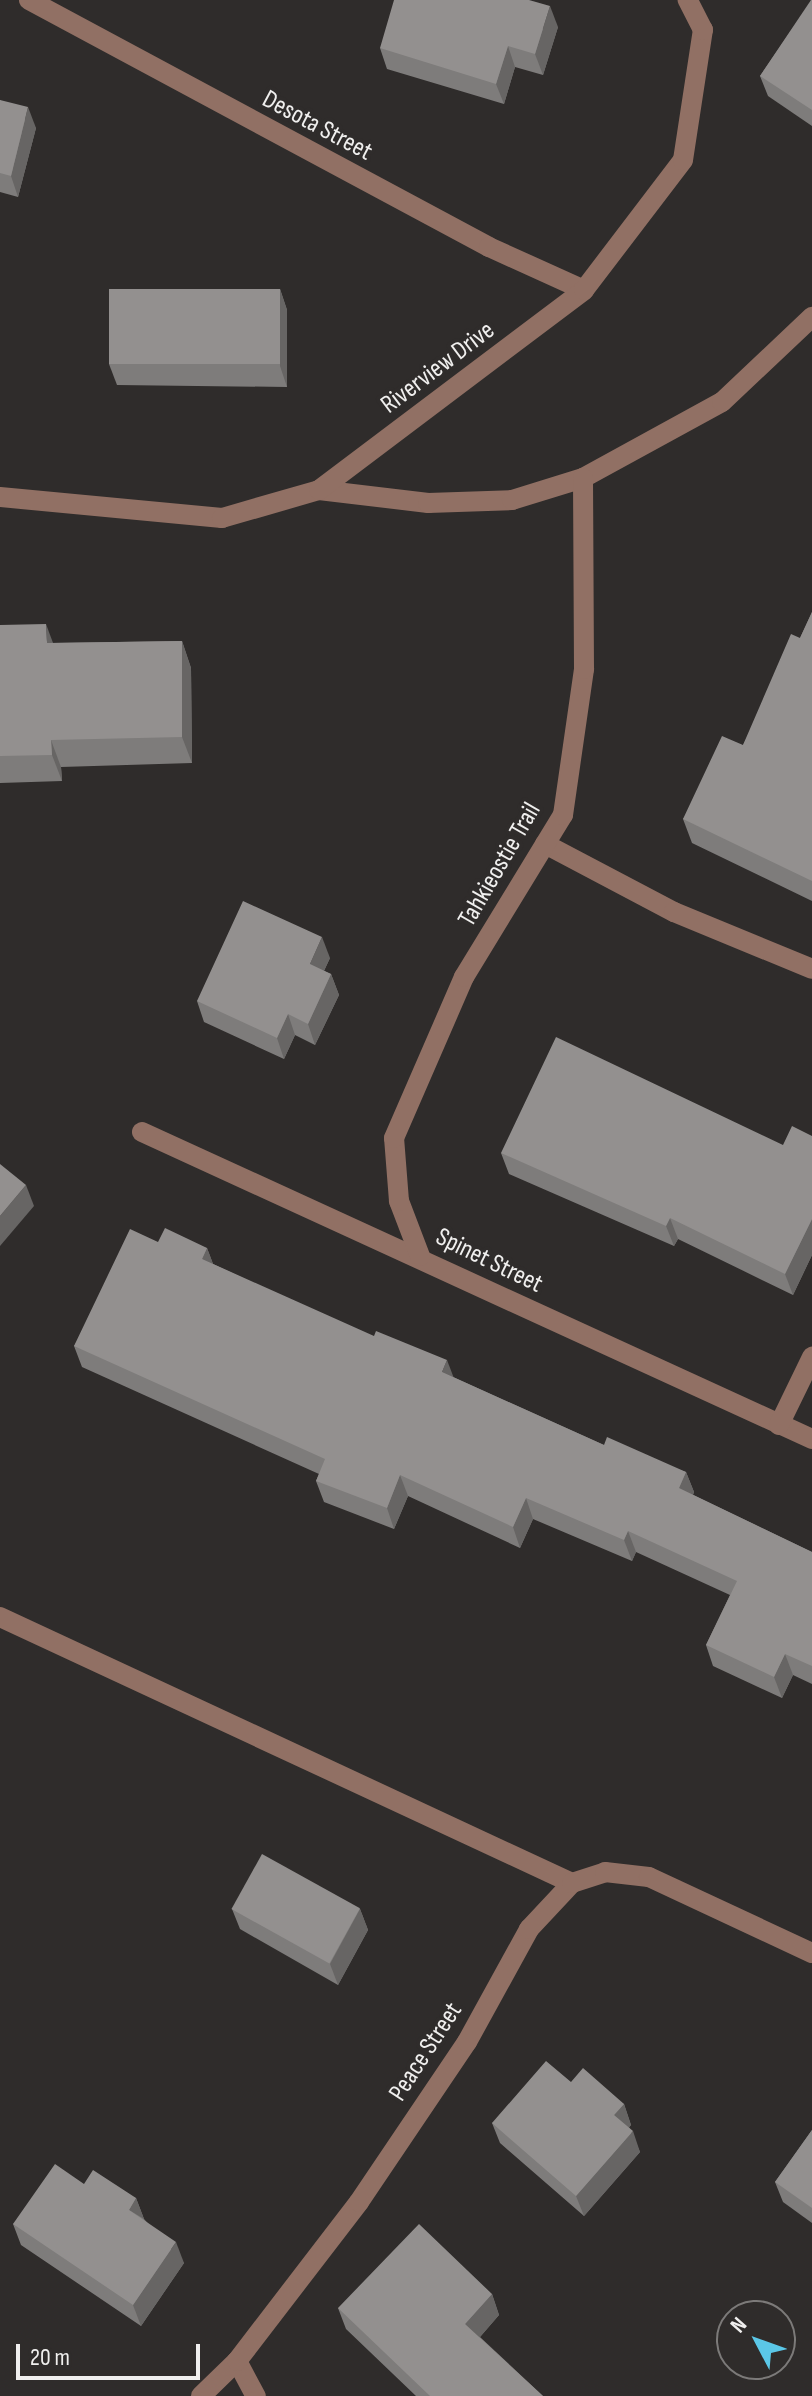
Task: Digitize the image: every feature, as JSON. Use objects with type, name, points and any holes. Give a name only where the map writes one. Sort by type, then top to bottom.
[{"type":"street","name":"Desota Street","points":[[29,0],[489,247],[584,290]]},
{"type":"street","name":"Riverview Drive","points":[[0,497],[222,518],[319,490],[584,290],[683,160],[703,30],[688,0]]},
{"type":"street","points":[[319,490],[428,503],[512,500],[583,478],[722,402],[812,317]]},
{"type":"street","name":"Tahkieostie Trail","points":[[420,1256],[399,1201],[394,1138],[464,977],[563,815],[584,669],[583,478]]},
{"type":"street","points":[[545,844],[674,912],[812,969]]},
{"type":"street","name":"Spinet Street","points":[[142,1132],[420,1256],[812,1439]]},
{"type":"street","points":[[779,1425],[812,1357]]},
{"type":"street","points":[[0,1617],[572,1883],[605,1872],[649,1877],[752,1922],[812,1953]]},
{"type":"street","name":"Peace Street","points":[[201,2396],[237,2361],[359,2202],[467,2042],[529,1929],[572,1883]]},
{"type":"street","points":[[237,2361],[256,2396]]},
{"type":"building","points":[[394,0],[529,0],[550,6],[535,54],[508,46],[496,84],[380,48]]},
{"type":"building","points":[[812,0],[812,110],[760,76]]},
{"type":"building","points":[[0,100],[28,107],[11,176],[0,173]]},
{"type":"building","points":[[109,289],[280,289],[280,364],[109,364]]},
{"type":"building","points":[[812,612],[812,881],[683,819],[722,736],[743,745],[791,634],[800,638]]},
{"type":"building","points":[[46,624],[47,643],[182,641],[182,737],[51,740],[52,755],[0,756],[0,625]]},
{"type":"building","points":[[243,901],[322,937],[310,964],[331,974],[308,1024],[288,1014],[277,1038],[197,1001]]},
{"type":"building","points":[[556,1037],[783,1145],[792,1126],[812,1136],[812,1219],[785,1274],[670,1218],[666,1226],[501,1153]]},
{"type":"building","points":[[0,1164],[26,1185],[0,1216]]},
{"type":"building","points":[[165,1228],[207,1248],[202,1259],[374,1336],[376,1331],[447,1360],[442,1372],[604,1445],[607,1437],[686,1472],[679,1488],[812,1552],[812,1666],[785,1654],[774,1677],[706,1645],[737,1581],[628,1531],[624,1540],[526,1498],[513,1527],[400,1475],[387,1508],[316,1481],[325,1459],[74,1346],[130,1229],[158,1242]]},
{"type":"building","points":[[262,1854],[360,1908],[329,1963],[231,1909]]},
{"type":"building","points":[[546,2061],[571,2082],[583,2068],[624,2104],[614,2115],[633,2131],[576,2196],[492,2123]]},
{"type":"building","points":[[812,2130],[812,2208],[775,2182]]},
{"type":"building","points":[[55,2164],[84,2184],[93,2170],[136,2198],[129,2210],[176,2242],[133,2305],[13,2224]]},
{"type":"building","points":[[419,2224],[492,2294],[465,2324],[543,2396],[430,2396],[338,2308]]}]
